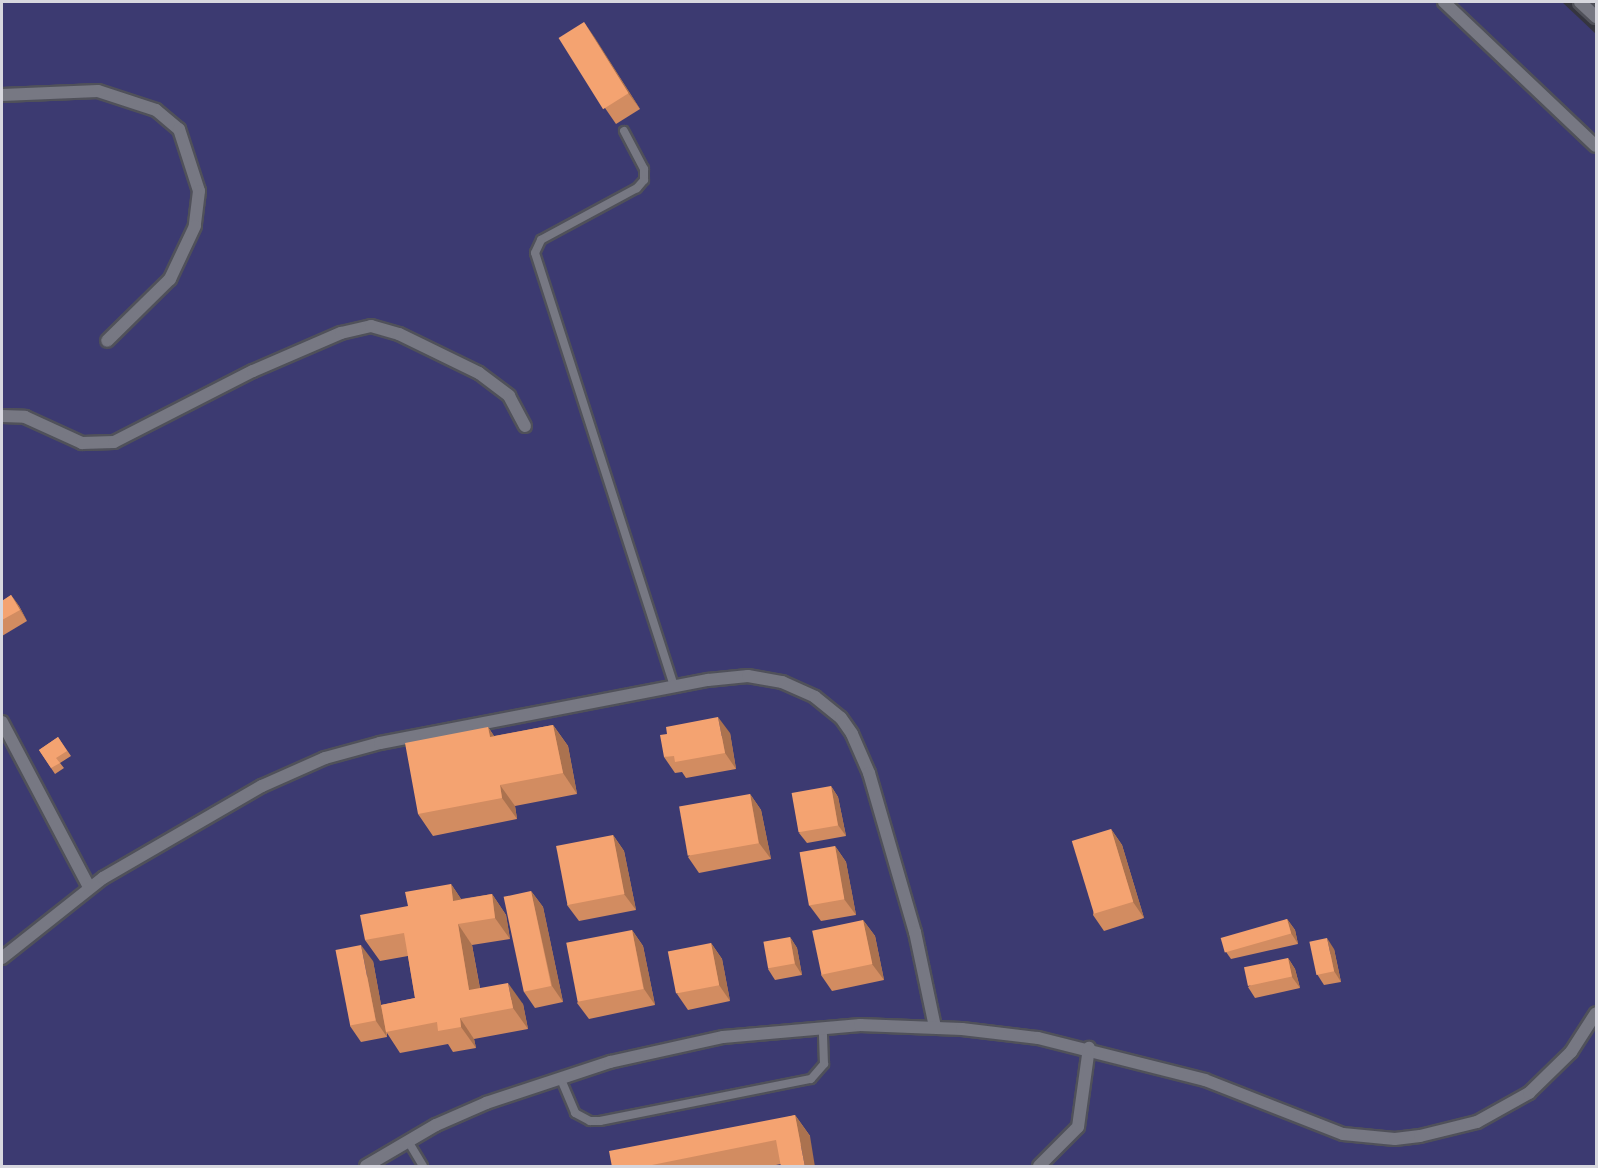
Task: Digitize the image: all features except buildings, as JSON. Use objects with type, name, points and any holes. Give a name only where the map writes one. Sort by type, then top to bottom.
[{"type":"street","points":[[1444,2],[1596,146]]},
{"type":"street","points":[[1580,2],[1596,17]]},
{"type":"street","points":[[2,96],[98,91],[156,110],[179,129],[199,191],[195,226],[170,279],[107,341]]},
{"type":"street","points":[[2,416],[25,417],[82,442],[114,442],[253,371],[341,333],[371,326],[399,334],[496,384],[515,405],[525,426]]},
{"type":"street","points":[[2,958],[89,887],[262,786],[325,758],[380,743],[729,676],[768,678],[815,697],[841,718],[869,773],[915,932],[935,1027]]},
{"type":"street","points":[[2,722],[89,887]]},
{"type":"street","points":[[366,1167],[408,1141],[486,1103],[560,1077],[686,1044],[823,1027],[935,1027],[1038,1038],[1089,1048],[1205,1080],[1322,1128],[1363,1138],[1395,1139],[1450,1131],[1477,1122],[1519,1099],[1571,1052],[1596,1012]]},
{"type":"street","points":[[1039,1167],[1078,1127],[1089,1048]]},
{"type":"lane","points":[[624,131],[644,169],[644,180],[637,188],[541,240],[535,253],[674,686]]},
{"type":"lane","points":[[560,1077],[575,1113],[590,1121],[611,1119],[811,1079],[824,1064],[823,1027]]},
{"type":"lane","points":[[408,1141],[423,1167]]},
{"type":"shaded area","points":[[2,2],[1562,2],[1596,34],[1596,1166],[2,1166]]}]
